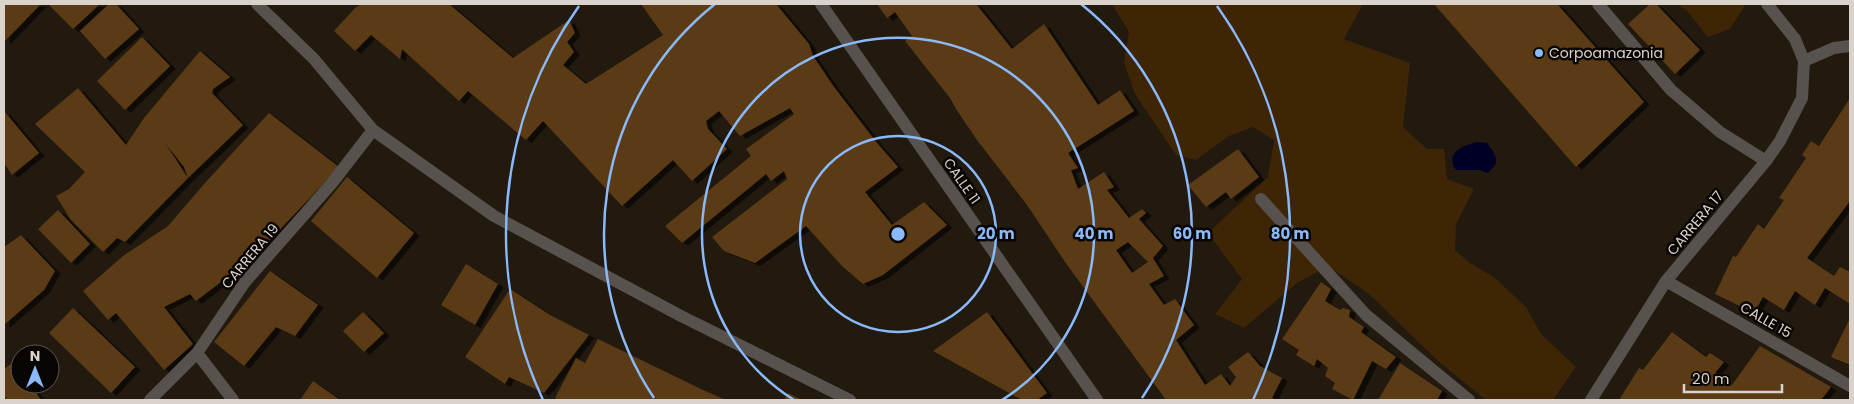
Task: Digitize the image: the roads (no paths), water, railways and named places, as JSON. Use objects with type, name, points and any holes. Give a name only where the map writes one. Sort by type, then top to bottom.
[{"type":"street","points":[[257,4],[314,59],[373,130],[494,216],[681,316],[850,400]]},
{"type":"street","name":"CALLE 11","points":[[821,4],[1097,400]]},
{"type":"street","points":[[1598,4],[1671,90],[1720,132],[1766,161]]},
{"type":"street","points":[[1767,4],[1795,39],[1804,60],[1834,48],[1850,46]]},
{"type":"street","name":"CARRERA 17","points":[[1591,400],[1666,281],[1766,161],[1780,141],[1802,98],[1804,60]]},
{"type":"street","name":"CARRERA 19","points":[[150,400],[197,353],[245,282],[332,182],[373,130]]},
{"type":"street","points":[[1261,199],[1366,315],[1469,400]]},
{"type":"street","name":"CALLE 15","points":[[1666,281],[1850,386]]},
{"type":"street","points":[[197,353],[233,400]]},
{"type":"water","points":[[1478,142],[1487,143],[1490,147],[1495,155],[1495,166],[1487,173],[1480,170],[1456,170],[1452,158],[1457,150]]},
{"type":"place","name":"Corpoamazonia","points":[[1539,53]]}]
